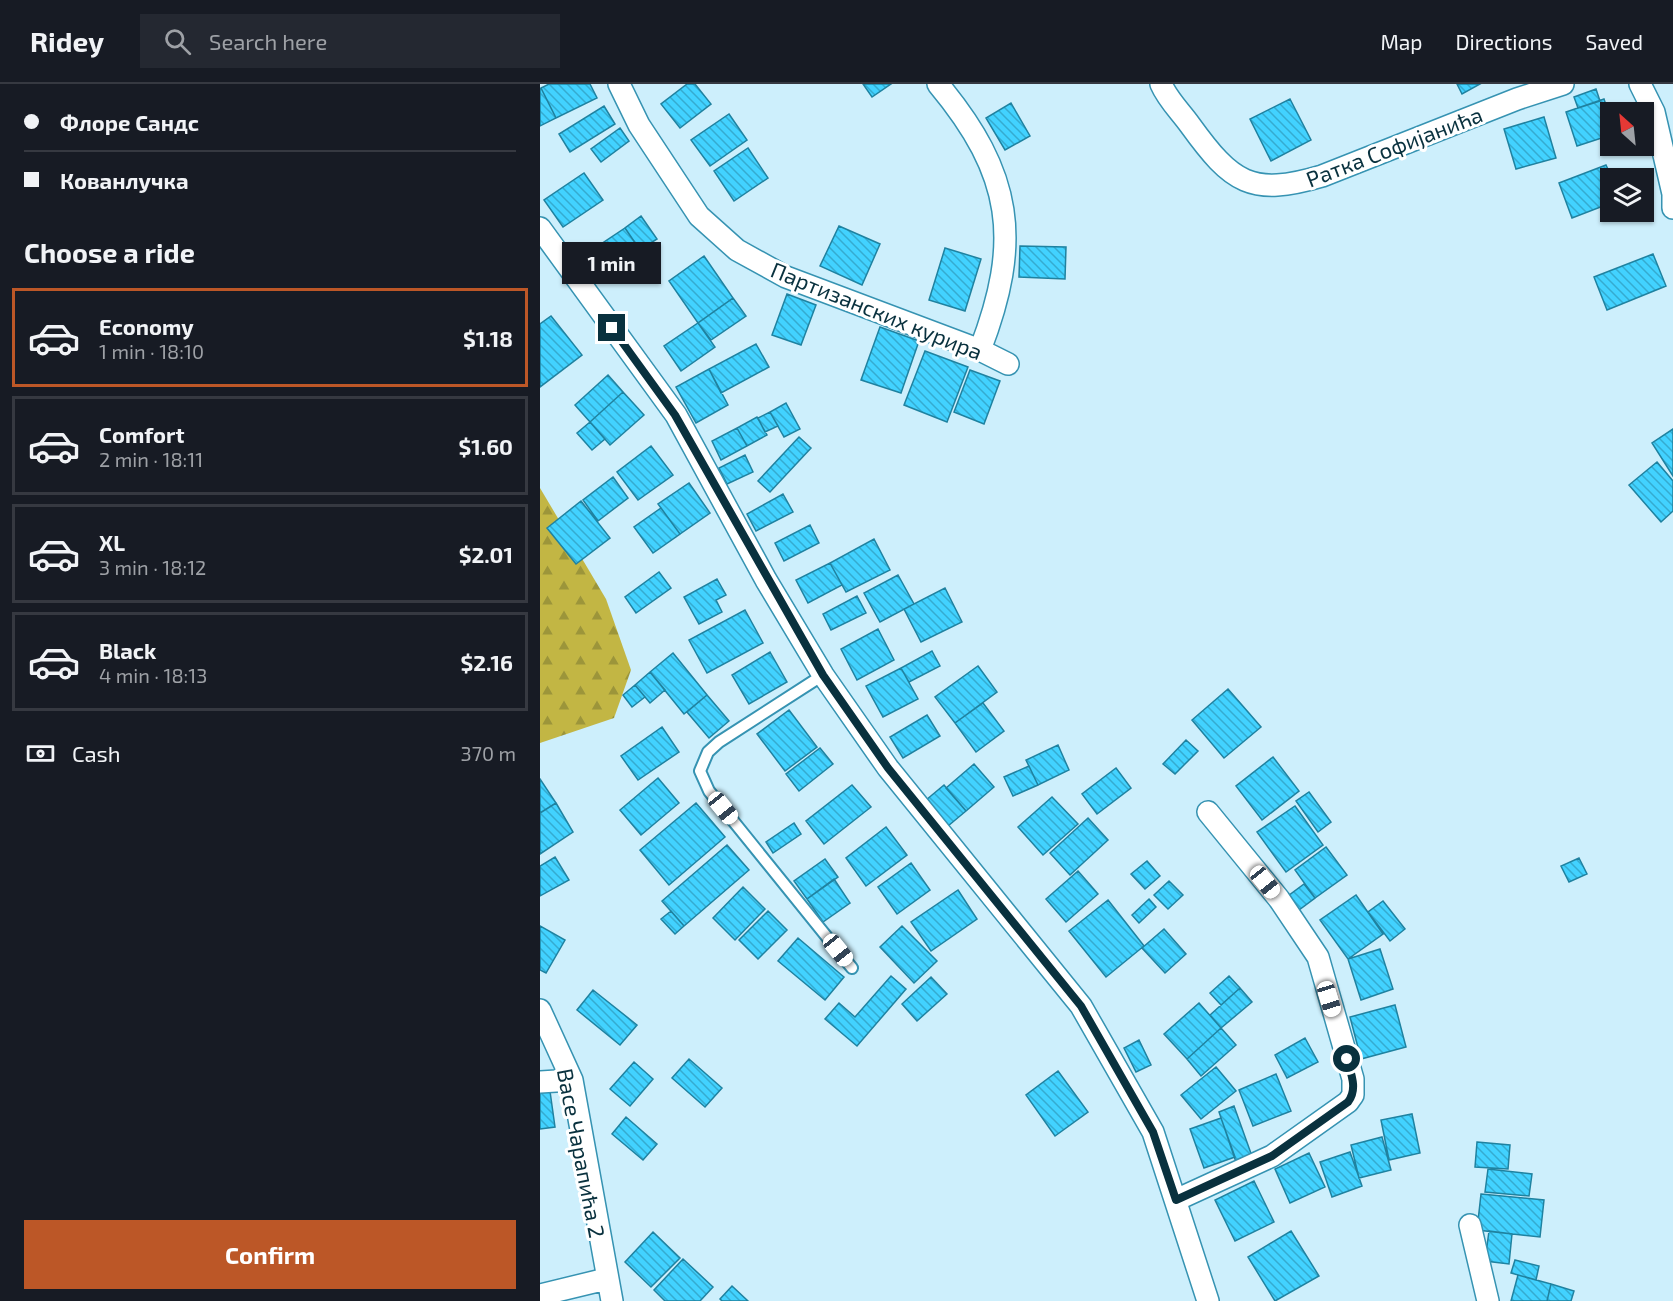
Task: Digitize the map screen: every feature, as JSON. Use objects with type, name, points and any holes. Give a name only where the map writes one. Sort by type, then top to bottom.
[{"type":"street","name":"Партизанских курира","points":[[619,84],[639,124],[699,216],[737,250],[786,277],[980,350],[1008,364]]},
{"type":"street","points":[[938,84],[957,107],[980,143],[996,175],[1004,202],[1006,236],[1002,279],[994,315],[980,350]]},
{"type":"street","name":"Ратка Софијанића","points":[[1161,84],[1211,154],[1237,178],[1256,185],[1289,186],[1322,176],[1517,99],[1563,84]]},
{"type":"street","points":[[1640,84],[1654,112],[1673,194],[1673,208]]},
{"type":"street","points":[[540,228],[675,415],[823,675],[888,768],[1081,1006],[1153,1132],[1208,1301]]},
{"type":"street","points":[[1176,1200],[1272,1156],[1348,1102],[1353,1095],[1353,1079],[1318,957],[1279,899],[1208,812]]},
{"type":"street","name":"Васе Чарапића 2","points":[[540,1010],[572,1080],[606,1279],[612,1301]]},
{"type":"street","points":[[540,1082],[572,1080]]},
{"type":"street","points":[[1470,1225],[1488,1301]]},
{"type":"street","points":[[540,1295],[606,1279]]},
{"type":"lane","points":[[823,675],[719,742],[708,752],[700,771],[709,791],[852,968]]},
{"type":"green space","points":[[540,488],[606,599],[631,670],[614,718],[540,743]]},
{"type":"building","points":[[549,84],[590,84],[597,98],[556,118],[541,88]]},
{"type":"building","points":[[687,84],[695,84],[711,104],[680,128],[661,104]]},
{"type":"building","points":[[863,84],[891,84],[872,97]]},
{"type":"building","points":[[1457,84],[1480,84],[1462,94]]},
{"type":"building","points":[[540,89],[556,118],[540,126]]},
{"type":"building","points":[[1596,89],[1600,101],[1578,108],[1574,97]]},
{"type":"building","points":[[1290,99],[1311,140],[1271,161],[1250,119]]},
{"type":"building","points":[[1604,99],[1605,102],[1600,102],[1600,139],[1577,146],[1566,112]]},
{"type":"building","points":[[1011,103],[1030,136],[1005,150],[986,118]]},
{"type":"building","points":[[604,106],[615,124],[570,152],[559,134]]},
{"type":"building","points":[[729,114],[747,140],[710,166],[691,140]]},
{"type":"building","points":[[1544,117],[1556,158],[1516,169],[1504,129]]},
{"type":"building","points":[[620,128],[629,141],[601,162],[591,149]]},
{"type":"building","points":[[748,148],[768,178],[734,201],[714,171]]},
{"type":"building","points":[[1606,165],[1607,168],[1600,168],[1600,207],[1572,218],[1559,183]]},
{"type":"building","points":[[584,173],[603,200],[563,227],[544,200]]},
{"type":"building","points":[[641,216],[657,239],[640,250],[625,228]]},
{"type":"building","points":[[839,226],[880,244],[862,285],[820,266]]},
{"type":"building","points":[[625,228],[640,250],[598,278],[583,256]]},
{"type":"building","points":[[1020,246],[1066,247],[1065,279],[1019,277]]},
{"type":"building","points":[[945,248],[981,259],[965,311],[929,300]]},
{"type":"building","points":[[1653,254],[1666,286],[1607,310],[1594,277]]},
{"type":"building","points":[[704,256],[733,298],[698,323],[669,281]]},
{"type":"building","points":[[787,294],[816,305],[801,345],[772,335]]},
{"type":"building","points":[[733,298],[746,316],[711,340],[698,323]]},
{"type":"building","points":[[551,316],[582,355],[540,387],[540,324]]},
{"type":"building","points":[[698,323],[715,347],[681,371],[664,346]]},
{"type":"building","points":[[880,327],[919,341],[901,393],[861,380]]},
{"type":"building","points":[[756,344],[769,367],[721,393],[709,369]]},
{"type":"building","points":[[925,351],[968,367],[947,422],[904,405]]},
{"type":"building","points":[[709,369],[728,405],[696,423],[676,387]]},
{"type":"building","points":[[970,370],[1000,381],[984,424],[954,412]]},
{"type":"building","points":[[608,375],[623,392],[590,422],[575,405]]},
{"type":"building","points":[[623,392],[644,415],[610,445],[590,422]]},
{"type":"building","points":[[786,403],[800,429],[784,437],[770,412]]},
{"type":"building","points":[[770,412],[778,426],[765,432],[758,418]]},
{"type":"building","points":[[757,417],[767,435],[747,446],[737,428]]},
{"type":"building","points":[[590,422],[605,439],[592,450],[577,433]]},
{"type":"building","points":[[737,428],[747,446],[721,460],[712,441]]},
{"type":"building","points":[[1673,429],[1673,476],[1652,443]]},
{"type":"building","points":[[799,437],[811,448],[770,492],[758,481]]},
{"type":"building","points":[[651,446],[673,475],[638,500],[617,472]]},
{"type":"building","points":[[745,455],[753,472],[727,484],[719,468]]},
{"type":"building","points":[[1657,462],[1673,481],[1673,511],[1661,522],[1629,485]]},
{"type":"building","points":[[613,477],[628,498],[598,521],[583,500]]},
{"type":"building","points":[[689,483],[710,513],[680,534],[658,504]]},
{"type":"building","points":[[783,494],[793,512],[756,531],[747,514]]},
{"type":"building","points":[[581,501],[610,538],[576,564],[547,528]]},
{"type":"building","points":[[661,508],[680,534],[653,553],[634,527]]},
{"type":"building","points":[[810,525],[819,543],[784,561],[775,543]]},
{"type":"building","points":[[874,539],[890,570],[846,592],[830,563]]},
{"type":"building","points":[[830,563],[842,585],[808,603],[796,580]]},
{"type":"building","points":[[659,572],[671,588],[636,613],[625,597]]},
{"type":"building","points":[[898,575],[914,604],[880,622],[864,593]]},
{"type":"building","points":[[717,579],[726,595],[716,600],[722,612],[699,624],[684,597]]},
{"type":"building","points":[[945,588],[962,622],[921,642],[904,609]]},
{"type":"building","points":[[857,596],[866,613],[831,630],[823,614]]},
{"type":"building","points":[[745,610],[763,643],[707,673],[689,640]]},
{"type":"building","points":[[878,629],[894,660],[857,680],[841,649]]},
{"type":"building","points":[[932,651],[940,666],[909,682],[901,668]]},
{"type":"building","points":[[770,652],[787,682],[749,704],[732,675]]},
{"type":"building","points":[[673,653],[707,695],[684,714],[650,672]]},
{"type":"building","points":[[978,666],[997,692],[955,723],[935,697]]},
{"type":"building","points":[[901,668],[918,699],[883,717],[866,686]]},
{"type":"building","points":[[650,672],[665,690],[650,703],[635,685]]},
{"type":"building","points":[[635,685],[645,697],[632,707],[623,695]]},
{"type":"building","points":[[1228,689],[1261,727],[1224,758],[1192,720]]},
{"type":"building","points":[[707,695],[729,721],[709,738],[687,712]]},
{"type":"building","points":[[983,703],[1004,731],[976,752],[955,723]]},
{"type":"building","points":[[789,710],[817,747],[785,771],[757,734]]},
{"type":"building","points":[[927,715],[940,736],[903,758],[890,737]]},
{"type":"building","points":[[662,727],[679,752],[638,780],[621,756]]},
{"type":"building","points":[[1186,740],[1198,751],[1175,774],[1163,764]]},
{"type":"building","points":[[1058,745],[1069,770],[1038,785],[1026,760]]},
{"type":"building","points":[[820,748],[833,764],[799,791],[786,774]]},
{"type":"building","points":[[1273,757],[1299,791],[1262,820],[1236,786]]},
{"type":"building","points":[[974,764],[994,787],[966,811],[946,788]]},
{"type":"building","points":[[1029,766],[1038,785],[1013,796],[1004,777]]},
{"type":"building","points":[[1116,768],[1131,788],[1097,814],[1082,794]]},
{"type":"building","points":[[658,778],[679,803],[641,835],[620,810]]},
{"type":"building","points":[[540,779],[556,803],[540,813]]},
{"type":"building","points":[[852,785],[871,807],[824,844],[806,821]]},
{"type":"building","points":[[944,785],[966,811],[948,826],[926,800]]},
{"type":"building","points":[[1309,792],[1331,822],[1318,832],[1296,801]]},
{"type":"building","points":[[1052,797],[1078,824],[1043,855],[1018,827]]},
{"type":"building","points":[[556,803],[573,832],[540,854],[540,813]]},
{"type":"building","points":[[696,803],[725,837],[669,885],[640,850]]},
{"type":"building","points":[[1295,806],[1323,845],[1286,872],[1257,832]]},
{"type":"building","points":[[1088,818],[1108,840],[1070,875],[1050,853]]},
{"type":"building","points":[[794,823],[801,834],[773,853],[766,842]]},
{"type":"building","points":[[886,827],[907,855],[866,886],[846,858]]},
{"type":"building","points":[[727,845],[749,870],[684,926],[662,901]]},
{"type":"building","points":[[1326,847],[1347,875],[1315,898],[1295,870]]},
{"type":"building","points":[[555,857],[569,880],[540,896],[540,866]]},
{"type":"building","points":[[1579,858],[1587,874],[1569,882],[1561,866]]},
{"type":"building","points":[[825,859],[838,877],[807,899],[794,881]]},
{"type":"building","points":[[1147,861],[1160,876],[1145,889],[1131,874]]},
{"type":"building","points":[[911,863],[930,890],[897,914],[878,887]]},
{"type":"building","points":[[1078,871],[1098,894],[1066,922],[1046,899]]},
{"type":"building","points":[[834,879],[850,903],[823,922],[807,899]]},
{"type":"building","points":[[1169,881],[1183,895],[1168,909],[1154,895]]},
{"type":"building","points":[[1304,884],[1315,898],[1295,913],[1284,899]]},
{"type":"building","points":[[743,887],[765,909],[735,940],[713,918]]},
{"type":"building","points":[[958,890],[977,919],[931,951],[911,922]]},
{"type":"building","points":[[1356,895],[1383,934],[1348,959],[1320,920]]},
{"type":"building","points":[[1149,899],[1156,907],[1139,923],[1132,915]]},
{"type":"building","points":[[1108,900],[1144,946],[1106,977],[1069,931]]},
{"type":"building","points":[[1383,901],[1405,929],[1390,941],[1368,912]]},
{"type":"building","points":[[671,911],[684,926],[675,934],[661,919]]},
{"type":"building","points":[[768,911],[787,930],[758,959],[739,940]]},
{"type":"building","points":[[540,926],[565,940],[546,973],[540,970]]},
{"type":"building","points":[[902,926],[937,961],[914,983],[880,947]]},
{"type":"building","points":[[1164,929],[1186,954],[1165,973],[1142,948]]},
{"type":"building","points":[[798,938],[844,977],[825,1000],[778,961]]},
{"type":"building","points":[[1380,949],[1393,989],[1361,1000],[1348,959]]},
{"type":"building","points":[[891,976],[906,989],[857,1046],[825,1019],[839,1003],[855,1017]]},
{"type":"building","points":[[1229,976],[1240,988],[1221,1005],[1210,993]]},
{"type":"building","points":[[931,977],[947,994],[917,1021],[902,1004]]},
{"type":"building","points":[[1240,988],[1252,1002],[1221,1028],[1210,1015]]},
{"type":"building","points":[[593,990],[637,1025],[620,1045],[577,1010]]},
{"type":"building","points":[[1199,1003],[1221,1028],[1187,1059],[1164,1034]]},
{"type":"building","points":[[1395,1005],[1406,1047],[1361,1059],[1350,1017]]},
{"type":"building","points":[[1221,1028],[1236,1045],[1201,1076],[1187,1059]]},
{"type":"building","points":[[1305,1038],[1318,1062],[1287,1078],[1275,1055]]},
{"type":"building","points":[[1139,1040],[1151,1065],[1136,1072],[1124,1048]]},
{"type":"building","points":[[689,1059],[722,1088],[705,1107],[672,1078]]},
{"type":"building","points":[[634,1062],[653,1079],[630,1106],[610,1089]]},
{"type":"building","points":[[1216,1067],[1236,1091],[1201,1119],[1181,1095]]},
{"type":"building","points":[[1058,1071],[1088,1112],[1055,1136],[1026,1095]]},
{"type":"building","points":[[1276,1074],[1291,1111],[1253,1126],[1239,1090]]},
{"type":"building","points":[[549,1084],[555,1127],[540,1129],[540,1085]]},
{"type":"building","points":[[1234,1106],[1253,1159],[1237,1165],[1219,1112]]},
{"type":"building","points":[[1412,1114],[1420,1153],[1389,1160],[1381,1120]]},
{"type":"building","points":[[626,1117],[657,1144],[643,1160],[612,1134]]},
{"type":"building","points":[[1221,1118],[1235,1157],[1204,1168],[1190,1129]]},
{"type":"building","points":[[1382,1137],[1391,1170],[1359,1178],[1351,1145]]},
{"type":"building","points":[[1477,1142],[1510,1145],[1508,1169],[1475,1167]]},
{"type":"building","points":[[1350,1152],[1362,1186],[1332,1197],[1320,1162]]},
{"type":"building","points":[[1309,1153],[1325,1187],[1290,1203],[1275,1169]]},
{"type":"building","points":[[1488,1169],[1532,1174],[1529,1196],[1485,1192]]},
{"type":"building","points":[[1254,1181],[1274,1222],[1235,1241],[1215,1200]]},
{"type":"building","points":[[1481,1194],[1544,1200],[1540,1237],[1477,1230]]},
{"type":"building","points":[[1291,1231],[1319,1276],[1275,1301],[1248,1257]]},
{"type":"building","points":[[1489,1231],[1512,1234],[1509,1264],[1485,1261]]},
{"type":"building","points":[[653,1232],[680,1258],[651,1287],[625,1262]]},
{"type":"building","points":[[683,1259],[713,1287],[700,1301],[665,1301],[654,1290]]},
{"type":"building","points":[[1515,1260],[1539,1266],[1536,1280],[1511,1273]]},
{"type":"building","points":[[1518,1275],[1551,1284],[1547,1301],[1511,1301]]},
{"type":"building","points":[[1551,1284],[1574,1291],[1571,1301],[1547,1301]]},
{"type":"building","points":[[732,1286],[748,1301],[722,1301],[720,1299]]},
{"type":"route","points":[[612,328],[675,415],[766,580],[823,675],[888,768],[1081,1006],[1153,1132],[1176,1200],[1272,1156],[1348,1102],[1353,1095],[1353,1079],[1347,1059]]}]
